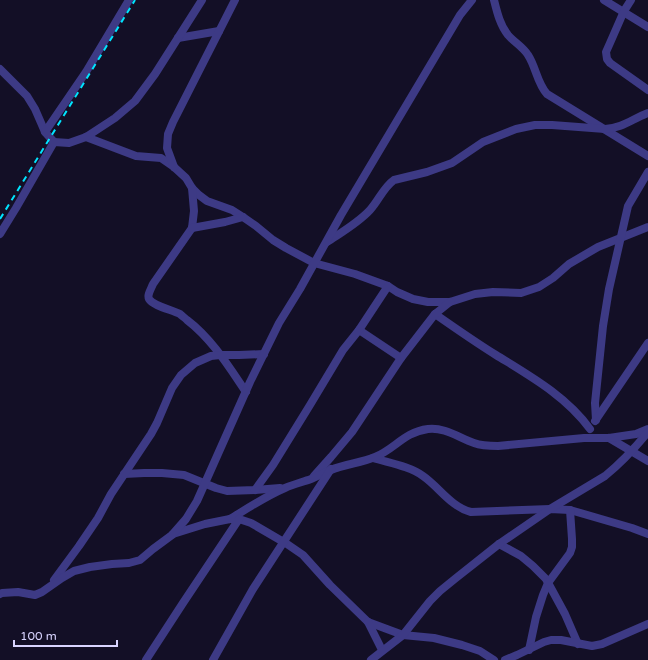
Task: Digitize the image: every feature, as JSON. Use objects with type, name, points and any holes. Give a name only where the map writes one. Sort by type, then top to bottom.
[{"type":"street","points":[[45,132],[86,72],[129,0]]},
{"type":"street","points":[[0,69],[27,96],[45,132],[54,142],[69,143],[86,137],[115,118],[134,101],[155,74],[202,0]]},
{"type":"street","points":[[174,167],[167,148],[168,134],[235,0]]},
{"type":"street","points":[[0,594],[7,592],[18,592],[35,595],[49,588],[74,571],[112,564],[129,564],[140,560],[172,534],[186,519],[197,501],[279,323],[391,129],[460,15],[472,0]]},
{"type":"street","points":[[494,0],[498,16],[507,34],[528,54],[543,90],[547,94],[648,156]]},
{"type":"street","points":[[604,0],[648,27]]},
{"type":"street","points":[[631,0],[624,11],[606,52],[607,58],[610,63],[648,90]]},
{"type":"street","points":[[178,38],[219,31]]},
{"type":"street","points":[[324,244],[360,219],[371,209],[386,187],[394,180],[427,172],[452,163],[484,142],[500,135],[535,125],[613,129],[621,127],[648,113]]},
{"type":"street","points":[[86,137],[136,156],[160,158],[174,167],[186,178],[198,195],[207,201],[232,210],[286,248],[314,263],[355,274],[388,286],[413,299],[428,302],[450,302],[475,294],[493,292],[521,293],[539,287],[553,278],[569,264],[598,247],[648,227]]},
{"type":"street","points":[[0,234],[54,142]]},
{"type":"street","points":[[596,420],[595,403],[602,326],[609,289],[628,206],[648,172]]},
{"type":"street","points":[[192,188],[194,211],[192,228],[153,284],[149,294],[149,299],[154,304],[180,314],[194,325],[220,355],[246,392]]},
{"type":"street","points":[[192,228],[243,217]]},
{"type":"street","points":[[255,490],[273,465],[342,350],[359,330],[388,286]]},
{"type":"street","points":[[310,479],[352,432],[401,358],[435,314],[450,302]]},
{"type":"street","points":[[435,314],[554,392],[577,412],[590,429]]},
{"type":"street","points":[[359,330],[401,358]]},
{"type":"street","points":[[584,438],[648,344]]},
{"type":"street","points":[[49,588],[98,518],[111,494],[151,434],[172,388],[181,375],[195,363],[210,356],[264,354]]},
{"type":"street","points":[[230,520],[268,496],[285,488],[310,479],[331,469],[373,458],[384,453],[407,436],[417,431],[429,429],[443,430],[474,443],[486,446],[498,446],[584,438],[609,438],[636,434],[648,429]]},
{"type":"street","points":[[371,660],[403,635],[430,601],[440,591],[499,544],[550,509],[605,476],[648,432]]},
{"type":"street","points":[[609,438],[648,461]]},
{"type":"street","points":[[373,458],[401,466],[422,475],[464,511],[570,510],[648,534]]},
{"type":"street","points":[[215,659],[253,589],[331,469]]},
{"type":"street","points":[[124,474],[150,473],[184,475],[227,491],[285,488]]},
{"type":"street","points":[[529,650],[536,617],[548,583],[570,553],[572,547],[570,510]]},
{"type":"street","points":[[172,534],[205,524],[230,520],[239,519],[251,523],[303,555],[330,585],[368,622],[382,650]]},
{"type":"street","points":[[146,660],[159,638],[239,519]]},
{"type":"street","points":[[499,544],[521,556],[541,574],[548,583],[565,614],[578,644]]},
{"type":"street","points":[[368,622],[403,635],[434,638],[462,645],[480,651],[494,660]]},
{"type":"street","points":[[505,660],[551,640],[561,640],[592,646],[602,644],[648,624]]},
{"type":"railway","points":[[0,219],[135,0]]}]
